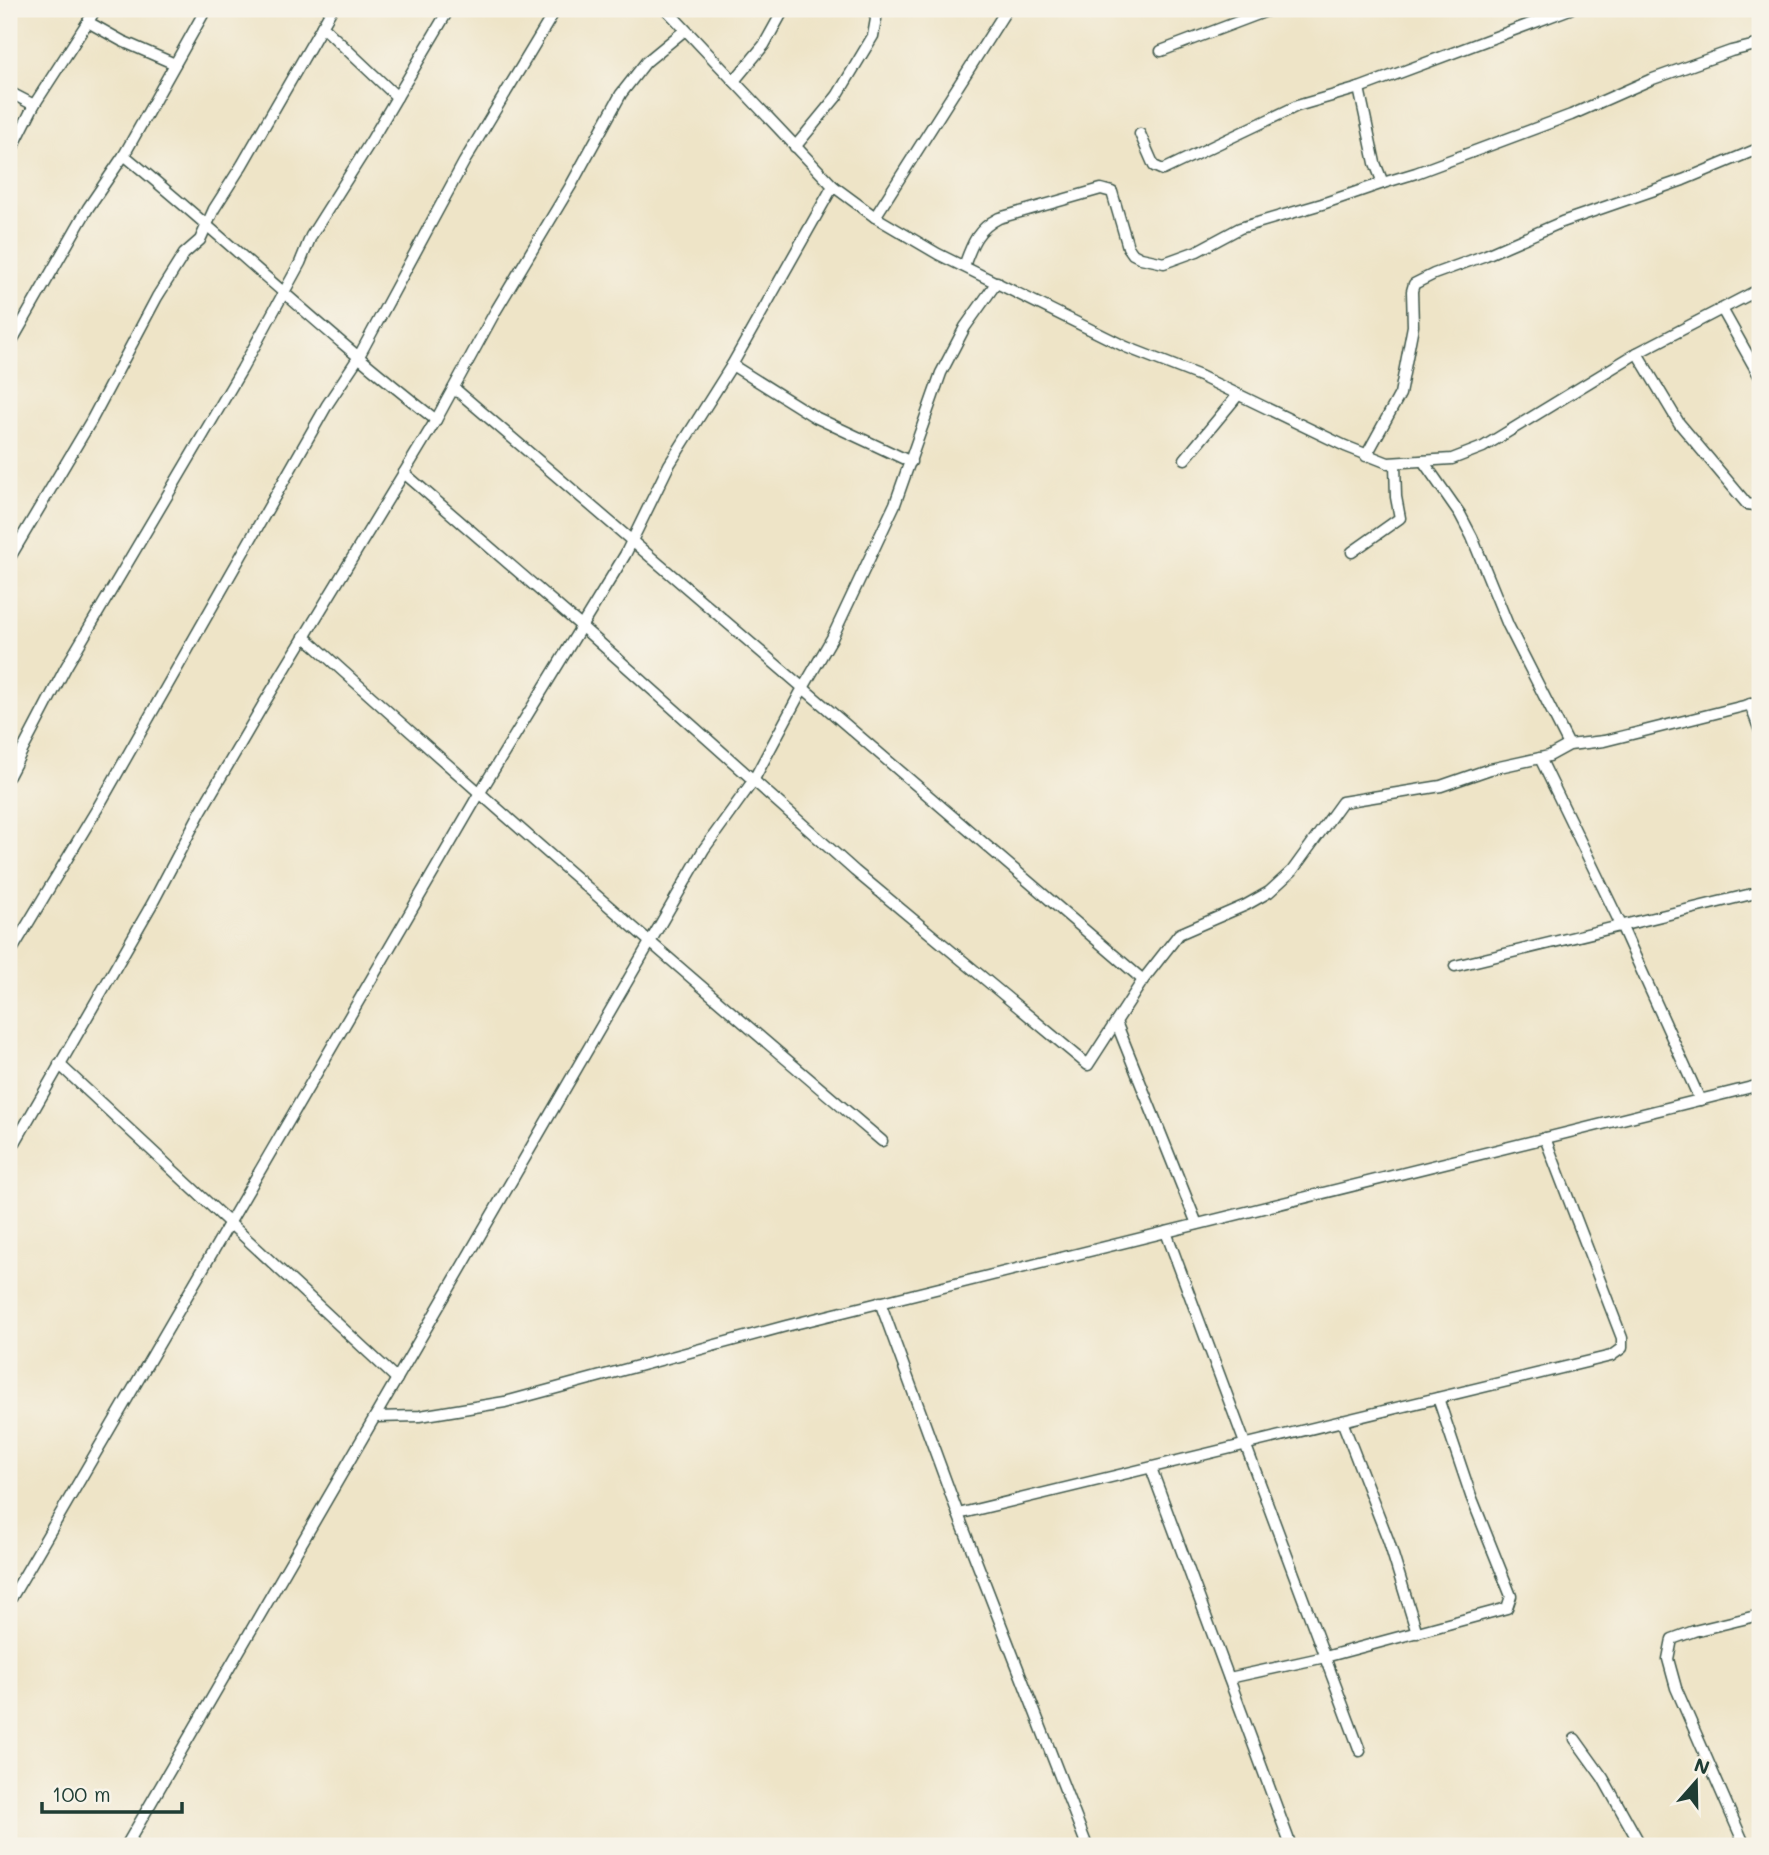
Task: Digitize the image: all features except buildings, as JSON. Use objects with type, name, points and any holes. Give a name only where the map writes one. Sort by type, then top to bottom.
[{"type":"street","points":[[9,155],[34,105],[96,9]]},
{"type":"street","points":[[9,346],[88,208],[124,155],[206,9]]},
{"type":"street","points":[[9,559],[91,421],[156,297],[184,254],[200,240],[214,209],[332,9]]},
{"type":"street","points":[[9,776],[66,667],[242,369],[300,263],[311,236],[449,9]]},
{"type":"street","points":[[9,955],[97,809],[327,405],[358,358],[464,162],[555,9]]},
{"type":"street","points":[[734,81],[764,45],[784,9]]},
{"type":"street","points":[[794,147],[837,96],[873,36],[876,19],[873,9]]},
{"type":"street","points":[[875,218],[1007,9]]},
{"type":"street","points":[[1161,51],[1272,9]]},
{"type":"street","points":[[1140,134],[1154,166],[1163,170],[1297,106],[1359,88],[1570,9]]},
{"type":"street","points":[[670,10],[685,30],[794,147],[833,186],[875,218],[1126,347],[1200,376],[1366,456],[1395,464],[1452,459],[1483,447],[1637,353],[1760,289]]},
{"type":"street","points":[[89,22],[122,41],[175,64]]},
{"type":"street","points":[[322,26],[397,97]]},
{"type":"street","points":[[9,1153],[152,904],[201,811],[436,420],[628,82],[646,62],[685,30]]},
{"type":"street","points":[[964,266],[975,236],[987,224],[999,218],[1101,189],[1112,192],[1128,247],[1133,254],[1164,263],[1197,251],[1247,225],[1416,173],[1571,115],[1650,80],[1731,51],[1760,44]]},
{"type":"street","points":[[1359,88],[1375,163],[1383,183]]},
{"type":"street","points":[[9,92],[34,105]]},
{"type":"street","points":[[1366,456],[1400,394],[1413,326],[1414,284],[1562,222],[1683,180],[1760,148]]},
{"type":"street","points":[[124,155],[283,290],[358,358],[436,420]]},
{"type":"street","points":[[9,1602],[479,794],[631,541],[669,465],[732,365],[833,186]]},
{"type":"street","points":[[126,1846],[648,943],[704,849],[754,781],[832,638],[895,504],[941,373],[965,327],[997,282]]},
{"type":"street","points":[[1722,309],[1760,377]]},
{"type":"street","points":[[1637,353],[1679,423],[1747,504],[1760,506]]},
{"type":"street","points":[[732,365],[815,417],[911,462]]},
{"type":"street","points":[[454,388],[1143,980]]},
{"type":"street","points":[[1185,459],[1238,395]]},
{"type":"street","points":[[1423,461],[1460,514],[1472,537],[1508,625],[1569,745]]},
{"type":"street","points":[[1352,552],[1400,518],[1395,464]]},
{"type":"street","points":[[404,473],[581,626],[855,871],[1088,1065],[1143,980],[1179,934],[1269,892],[1292,871],[1342,802],[1441,786],[1490,769],[1549,756],[1569,745],[1604,741],[1755,703],[1760,731]]},
{"type":"street","points":[[304,636],[648,943],[882,1141]]},
{"type":"street","points":[[1540,758],[1621,925],[1700,1100]]},
{"type":"street","points":[[1455,966],[1760,892]]},
{"type":"street","points":[[1116,1022],[1198,1224]]},
{"type":"street","points":[[59,1064],[397,1379]]},
{"type":"street","points":[[375,1417],[420,1416],[505,1402],[880,1302],[1760,1085]]},
{"type":"street","points":[[958,1514],[1611,1356],[1622,1348],[1622,1338],[1545,1138]]},
{"type":"street","points":[[1166,1232],[1360,1751]]},
{"type":"street","points":[[880,1302],[958,1514],[1087,1846]]},
{"type":"street","points":[[1229,1678],[1325,1657],[1507,1608],[1511,1596],[1471,1496],[1438,1398]]},
{"type":"street","points":[[1342,1421],[1389,1542],[1417,1633]]},
{"type":"street","points":[[1151,1468],[1291,1846]]},
{"type":"street","points":[[1745,1846],[1675,1688],[1668,1659],[1672,1639],[1695,1630],[1760,1615]]},
{"type":"street","points":[[1575,1739],[1603,1778],[1641,1846]]}]
